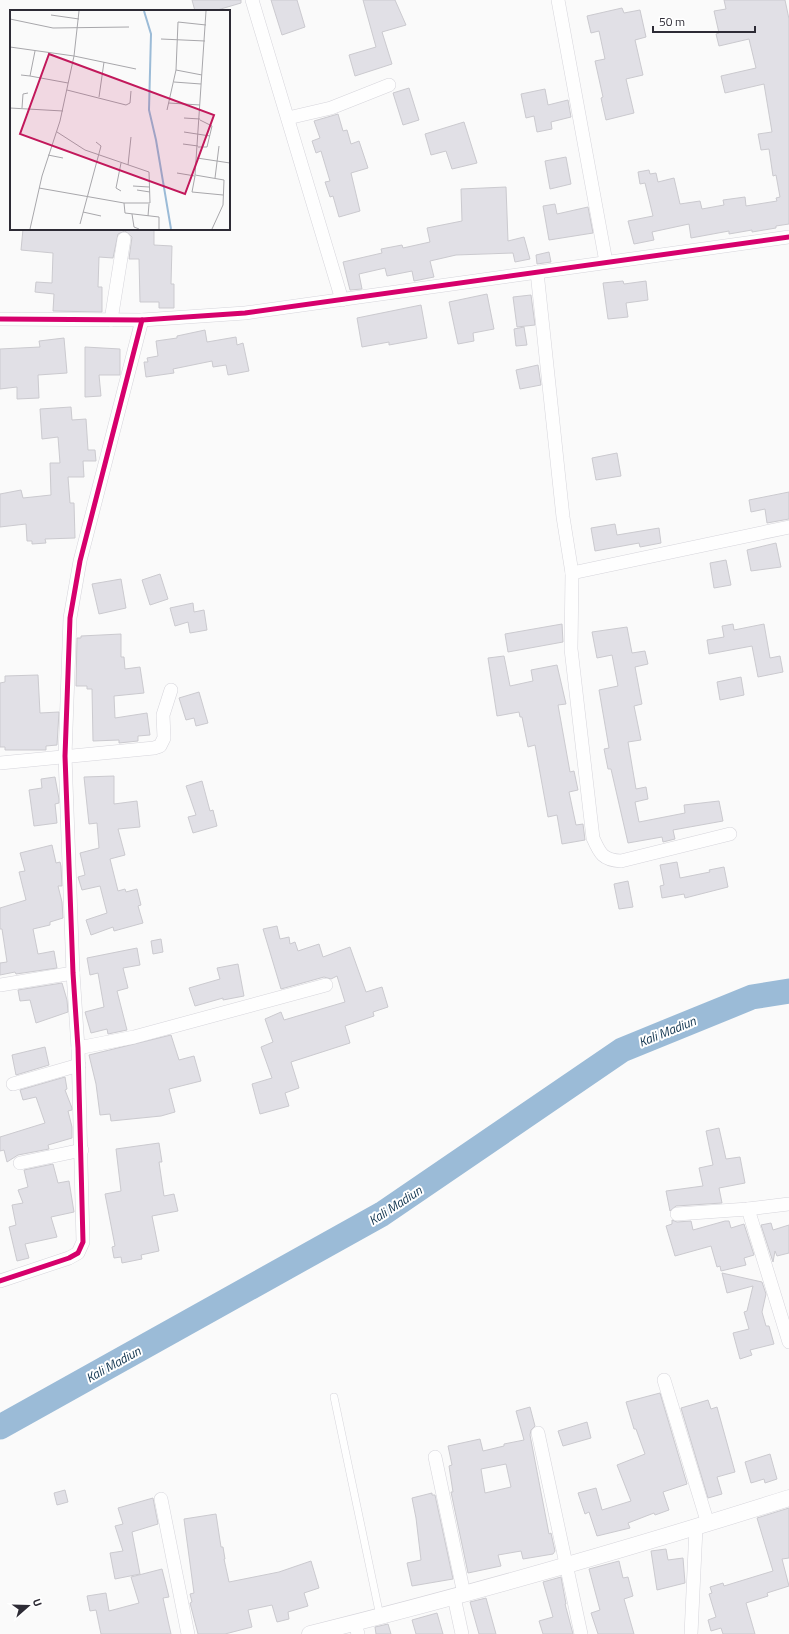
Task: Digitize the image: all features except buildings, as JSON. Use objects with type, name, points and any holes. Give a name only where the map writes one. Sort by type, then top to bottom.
[{"type":"street","points":[[252,0],[342,300]]},
{"type":"street","points":[[558,0],[606,262]]},
{"type":"street","points":[[288,118],[331,108],[389,84]]},
{"type":"street","points":[[0,319],[142,320],[246,314],[789,237]]},
{"type":"street","points":[[111,320],[124,239]]},
{"type":"street","points":[[537,272],[563,517],[572,573],[571,649],[592,830],[597,848],[604,857],[611,861],[622,861],[730,834]]},
{"type":"street","points":[[0,1281],[69,1258],[78,1253],[82,1247],[82,1150],[79,1065],[73,973],[65,756],[70,618],[80,561],[142,320]]},
{"type":"street","points":[[572,573],[789,527]]},
{"type":"street","points":[[0,763],[154,748],[160,746],[164,738],[163,715],[171,690]]},
{"type":"street","points":[[0,985],[73,973]]},
{"type":"street","points":[[78,1048],[134,1037],[326,985]]},
{"type":"street","points":[[13,1084],[79,1065]]},
{"type":"street","points":[[20,1163],[82,1150]]},
{"type":"street","points":[[676,1214],[748,1209],[789,1204]]},
{"type":"street","points":[[748,1209],[789,1342]]},
{"type":"street","points":[[664,1380],[702,1526],[691,1634]]},
{"type":"street","points":[[538,1433],[581,1634]]},
{"type":"street","points":[[435,1457],[459,1595],[462,1634]]},
{"type":"street","points":[[310,1634],[356,1628],[380,1616],[567,1565],[702,1526],[789,1498]]},
{"type":"street","points":[[161,1499],[188,1634]]},
{"type":"lane","points":[[334,1397],[380,1616]]},
{"type":"waterway","name":"Kali Madiun","points":[[0,1427],[382,1214],[622,1050],[752,997],[789,991]]},
{"type":"cycle path","points":[[0,319],[142,320],[245,313],[789,237]]},
{"type":"cycle path","points":[[0,1281],[69,1258],[78,1253],[83,1242],[78,1048],[73,973],[65,756],[70,618],[80,561],[142,320]]}]
